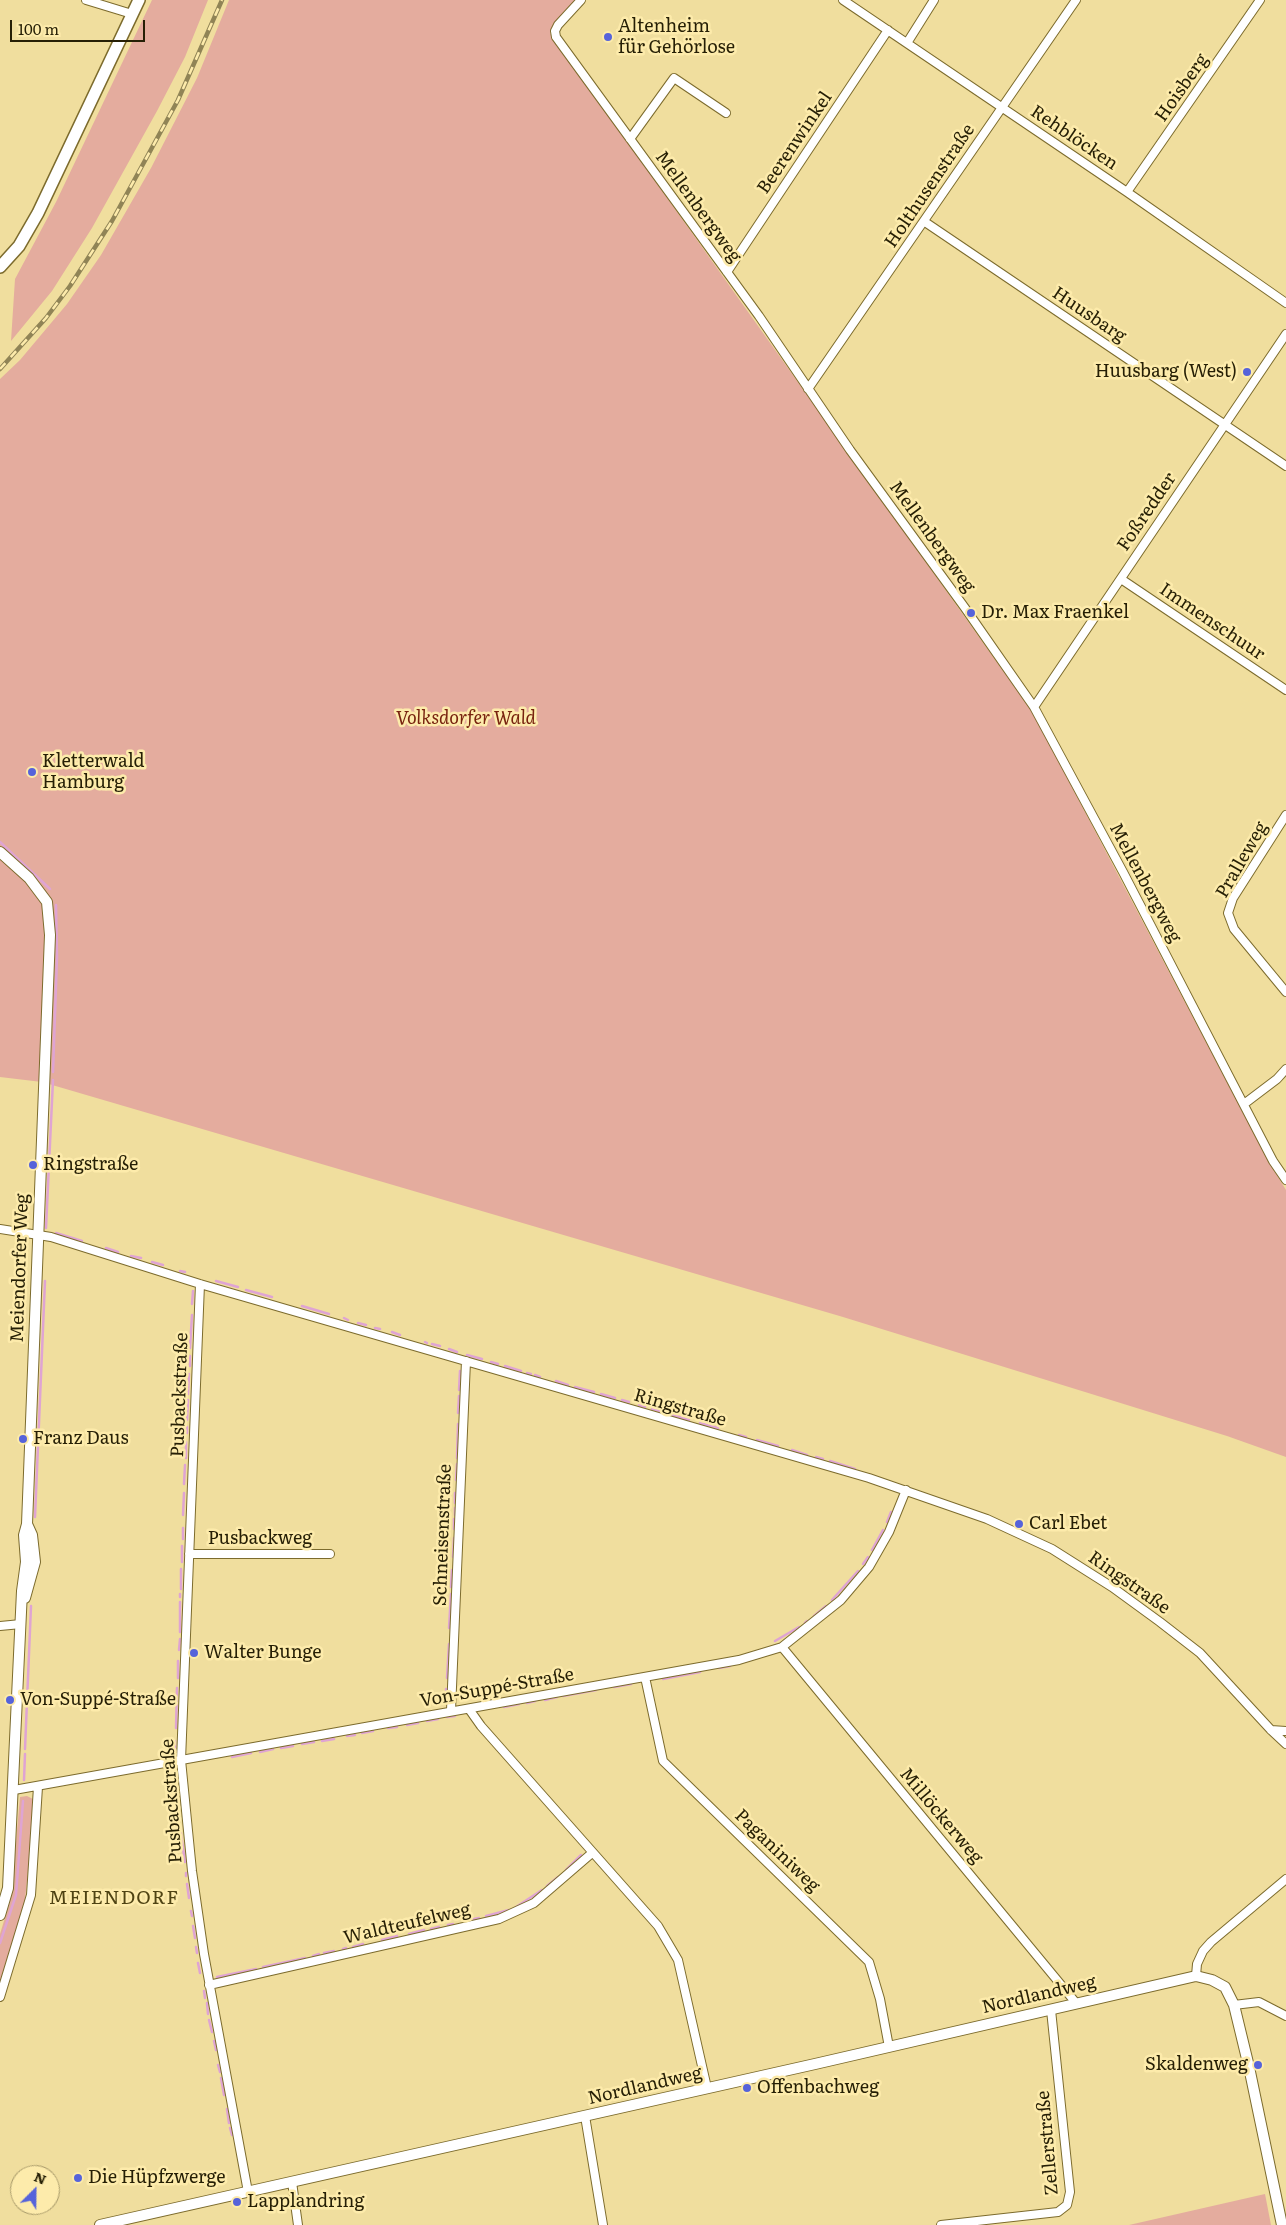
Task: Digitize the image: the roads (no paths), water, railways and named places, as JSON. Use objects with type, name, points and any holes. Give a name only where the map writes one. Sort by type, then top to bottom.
[{"type":"main road","points":[[0,267],[19,246],[38,213],[139,0]]},
{"type":"street","points":[[86,0],[132,14]]},
{"type":"street","name":"Mellenbergweg","points":[[581,0],[558,26],[555,31],[556,37],[760,316],[808,389],[1034,706],[1273,1160],[1286,1180]]},
{"type":"street","name":"Rehblöcken","points":[[843,0],[1127,192],[1286,303]]},
{"type":"street","points":[[907,43],[934,0]]},
{"type":"street","name":"Holthusenstraße","points":[[808,389],[925,222],[1076,0]]},
{"type":"street","name":"Hoisberg","points":[[1127,192],[1260,0]]},
{"type":"street","name":"Beerenwinkel","points":[[727,272],[888,30]]},
{"type":"street","points":[[630,139],[674,78],[726,113]]},
{"type":"street","name":"Huusbarg","points":[[925,222],[1286,466]]},
{"type":"street","name":"Foßredder","points":[[1034,706],[1286,334]]},
{"type":"street","name":"Immenschuur","points":[[1121,579],[1286,690]]},
{"type":"street","name":"Pralleweg","points":[[1286,814],[1233,898],[1228,913],[1234,930],[1286,992]]},
{"type":"street","name":"Meiendorfer Weg","points":[[0,852],[29,878],[47,902],[50,935],[27,1524],[33,1541],[35,1562],[22,1608],[8,1888],[0,1915]]},
{"type":"street","points":[[1244,1104],[1277,1079],[1286,1069]]},
{"type":"street","name":"Ringstraße","points":[[0,1229],[39,1234],[200,1284],[906,1490],[987,1519],[1052,1549],[1112,1587],[1200,1653],[1286,1744]]},
{"type":"street","name":"Pusbackstraße","points":[[200,1284],[181,1760],[192,1874],[209,1985],[248,2192]]},
{"type":"street","name":"Schneisenstraße","points":[[451,1710],[466,1361]]},
{"type":"street","name":"Von-Suppé-Straße","points":[[14,1790],[451,1710],[469,1709],[739,1660],[782,1647],[841,1600],[869,1567],[889,1532],[906,1490]]},
{"type":"street","name":"Pusbackweg","points":[[189,1554],[330,1554]]},
{"type":"street","points":[[0,1626],[21,1624]]},
{"type":"street","name":"Millöckerweg","points":[[782,1647],[1076,2003]]},
{"type":"street","name":"Paganiniweg","points":[[645,1677],[663,1761],[869,1962],[880,1999],[889,2047]]},
{"type":"street","points":[[469,1709],[481,1726],[658,1926],[678,1960],[707,2088]]},
{"type":"street","points":[[1271,1730],[1286,1730]]},
{"type":"street","points":[[0,1997],[31,1895],[38,1787]]},
{"type":"street","name":"Waldteufelweg","points":[[209,1985],[499,1919],[534,1903],[592,1853]]},
{"type":"street","points":[[1282,2225],[1252,2076],[1234,2005],[1225,1988],[1212,1980],[1196,1976],[1197,1964],[1203,1951],[1211,1942],[1286,1879]]},
{"type":"street","name":"Nordlandweg","points":[[100,2225],[1196,1976]]},
{"type":"street","points":[[1234,2005],[1259,2002],[1286,2016]]},
{"type":"street","name":"Zellerstraße","points":[[941,2225],[1058,2212],[1067,2205],[1070,2192],[1051,2010]]},
{"type":"street","points":[[585,2116],[603,2225]]},
{"type":"street","points":[[292,2182],[298,2225]]},
{"type":"waterway","points":[[0,842],[50,889]]},
{"type":"waterway","points":[[53,1072],[57,957],[56,905]]},
{"type":"waterway","points":[[46,1228],[53,1080]]},
{"type":"waterway","points":[[56,1233],[82,1241]]},
{"type":"waterway","points":[[106,1248],[118,1252]]},
{"type":"waterway","points":[[131,1256],[141,1258]]},
{"type":"waterway","points":[[152,1262],[163,1265]]},
{"type":"waterway","points":[[180,1271],[185,1272]]},
{"type":"waterway","points":[[35,1517],[45,1281]]},
{"type":"waterway","points":[[216,1281],[238,1287]]},
{"type":"waterway","points":[[246,1290],[272,1297]]},
{"type":"waterway","points":[[192,1304],[193,1291]]},
{"type":"waterway","points":[[302,1306],[329,1314]]},
{"type":"waterway","points":[[190,1348],[192,1315]]},
{"type":"waterway","points":[[344,1318],[348,1320]]},
{"type":"waterway","points":[[358,1323],[366,1325]]},
{"type":"waterway","points":[[375,1328],[380,1329]]},
{"type":"waterway","points":[[392,1332],[400,1335]]},
{"type":"waterway","points":[[432,1344],[440,1346]]},
{"type":"waterway","points":[[449,1349],[457,1352]]},
{"type":"waterway","points":[[467,1355],[482,1359]]},
{"type":"waterway","points":[[190,1356],[190,1366]]},
{"type":"waterway","points":[[491,1362],[498,1364]]},
{"type":"waterway","points":[[505,1366],[521,1371]]},
{"type":"waterway","points":[[459,1390],[460,1371]]},
{"type":"waterway","points":[[527,1373],[531,1374]]},
{"type":"waterway","points":[[188,1394],[189,1374]]},
{"type":"waterway","points":[[535,1375],[540,1377]]},
{"type":"waterway","points":[[556,1381],[568,1385]]},
{"type":"waterway","points":[[575,1387],[594,1392]]},
{"type":"waterway","points":[[601,1394],[615,1398]]},
{"type":"waterway","points":[[458,1413],[459,1396]]},
{"type":"waterway","points":[[187,1420],[188,1400]]},
{"type":"waterway","points":[[622,1400],[629,1402]]},
{"type":"waterway","points":[[639,1405],[645,1407]]},
{"type":"waterway","points":[[652,1409],[660,1411]]},
{"type":"waterway","points":[[672,1415],[689,1420]]},
{"type":"waterway","points":[[700,1423],[718,1428]]},
{"type":"waterway","points":[[457,1458],[458,1424]]},
{"type":"waterway","points":[[187,1427],[187,1433]]},
{"type":"waterway","points":[[739,1435],[746,1437]]},
{"type":"waterway","points":[[757,1440],[778,1446]]},
{"type":"waterway","points":[[186,1442],[186,1458]]},
{"type":"waterway","points":[[792,1450],[807,1455]]},
{"type":"waterway","points":[[816,1457],[823,1459]]},
{"type":"waterway","points":[[830,1461],[855,1469]]},
{"type":"waterway","points":[[456,1480],[457,1464]]},
{"type":"waterway","points":[[184,1484],[185,1465]]},
{"type":"waterway","points":[[183,1515],[184,1493]]},
{"type":"waterway","points":[[455,1493],[455,1503]]},
{"type":"waterway","points":[[455,1508],[455,1515]]},
{"type":"waterway","points":[[887,1522],[891,1512]]},
{"type":"waterway","points":[[454,1519],[454,1529]]},
{"type":"waterway","points":[[183,1528],[183,1539]]},
{"type":"waterway","points":[[872,1550],[883,1530]]},
{"type":"waterway","points":[[453,1557],[454,1538]]},
{"type":"waterway","points":[[182,1546],[182,1562]]},
{"type":"waterway","points":[[863,1564],[868,1557]]},
{"type":"waterway","points":[[181,1569],[181,1589]]},
{"type":"waterway","points":[[451,1587],[452,1570]]},
{"type":"waterway","points":[[832,1600],[858,1571]]},
{"type":"waterway","points":[[449,1628],[451,1594]]},
{"type":"waterway","points":[[180,1602],[180,1632]]},
{"type":"waterway","points":[[25,1749],[31,1606]]},
{"type":"waterway","points":[[814,1616],[826,1606]]},
{"type":"waterway","points":[[775,1641],[799,1627]]},
{"type":"waterway","points":[[179,1650],[180,1639]]},
{"type":"waterway","points":[[447,1678],[449,1644]]},
{"type":"waterway","points":[[178,1661],[178,1678]]},
{"type":"waterway","points":[[719,1668],[730,1666]]},
{"type":"waterway","points":[[663,1679],[700,1672]]},
{"type":"waterway","points":[[614,1687],[631,1684]]},
{"type":"waterway","points":[[176,1728],[177,1688]]},
{"type":"waterway","points":[[446,1689],[446,1703]]},
{"type":"waterway","points":[[563,1696],[596,1690]]},
{"type":"waterway","points":[[545,1700],[557,1697]]},
{"type":"waterway","points":[[527,1703],[535,1701]]},
{"type":"waterway","points":[[504,1707],[519,1704]]},
{"type":"waterway","points":[[447,1717],[455,1716]]},
{"type":"waterway","points":[[427,1721],[438,1719]]},
{"type":"waterway","points":[[407,1725],[418,1723]]},
{"type":"waterway","points":[[388,1728],[397,1727]]},
{"type":"waterway","points":[[362,1733],[373,1731]]},
{"type":"waterway","points":[[347,1736],[355,1735]]},
{"type":"waterway","points":[[322,1741],[334,1739]]},
{"type":"waterway","points":[[175,1741],[175,1751]]},
{"type":"waterway","points":[[302,1744],[314,1742]]},
{"type":"waterway","points":[[281,1748],[293,1746]]},
{"type":"waterway","points":[[260,1752],[273,1749]]},
{"type":"waterway","points":[[232,1757],[251,1753]]},
{"type":"waterway","points":[[24,1780],[25,1754]]},
{"type":"waterway","points":[[175,1776],[177,1802]]},
{"type":"waterway","points":[[0,1943],[16,1895],[23,1801]]},
{"type":"waterway","points":[[180,1828],[185,1862]]},
{"type":"waterway","points":[[566,1870],[581,1855]]},
{"type":"waterway","points":[[547,1886],[558,1877]]},
{"type":"waterway","points":[[187,1884],[189,1898]]},
{"type":"waterway","points":[[516,1907],[542,1890]]},
{"type":"waterway","points":[[486,1916],[509,1910]]},
{"type":"waterway","points":[[191,1911],[192,1916]]},
{"type":"waterway","points":[[464,1921],[479,1918]]},
{"type":"waterway","points":[[448,1925],[453,1924]]},
{"type":"waterway","points":[[193,1926],[195,1938]]},
{"type":"waterway","points":[[431,1929],[439,1927]]},
{"type":"waterway","points":[[409,1934],[424,1930]]},
{"type":"waterway","points":[[382,1940],[397,1936]]},
{"type":"waterway","points":[[353,1947],[363,1944]]},
{"type":"waterway","points":[[196,1947],[197,1953]]},
{"type":"waterway","points":[[324,1953],[334,1951]]},
{"type":"waterway","points":[[313,1956],[319,1954]]},
{"type":"waterway","points":[[263,1967],[305,1958]]},
{"type":"waterway","points":[[198,1963],[200,1973]]},
{"type":"waterway","points":[[217,1977],[256,1969]]},
{"type":"waterway","points":[[204,1991],[205,1998]]},
{"type":"waterway","points":[[207,2003],[208,2014]]},
{"type":"waterway","points":[[209,2020],[212,2032]]},
{"type":"waterway","points":[[214,2041],[216,2050]]},
{"type":"waterway","points":[[218,2065],[220,2072]]},
{"type":"waterway","points":[[221,2078],[224,2095]]},
{"type":"waterway","points":[[227,2109],[229,2123]]},
{"type":"waterway","points":[[230,2128],[232,2135]]},
{"type":"railway","points":[[0,369],[46,318],[70,286],[112,221],[178,100],[222,0]]},
{"type":"place","name":"Altenheim für Gehörlose","points":[[608,37]]},
{"type":"place","name":"Huusbarg (West)","points":[[1247,372]]},
{"type":"place","name":"Dr. Max Fraenkel","points":[[971,613]]},
{"type":"place","name":"Kletterwald Hamburg","points":[[32,772]]},
{"type":"place","name":"Ringstraße","points":[[33,1165]]},
{"type":"place","name":"Franz Daus","points":[[23,1439]]},
{"type":"place","name":"Carl Ebet","points":[[1019,1524]]},
{"type":"place","name":"Walter Bunge","points":[[194,1653]]},
{"type":"place","name":"Von-Suppé-Straße","points":[[10,1700]]},
{"type":"place","name":"Skaldenweg","points":[[1258,2065]]},
{"type":"place","name":"Offenbachweg","points":[[747,2088]]},
{"type":"place","name":"Die Hüpfzwerge","points":[[78,2178]]},
{"type":"place","name":"Lapplandring","points":[[237,2202]]},
{"type":"district","name":"MEIENDORF","points":[[114,1898]]},
{"type":"park label","name":"Volksdorfer Wald","points":[[466,719]]}]
